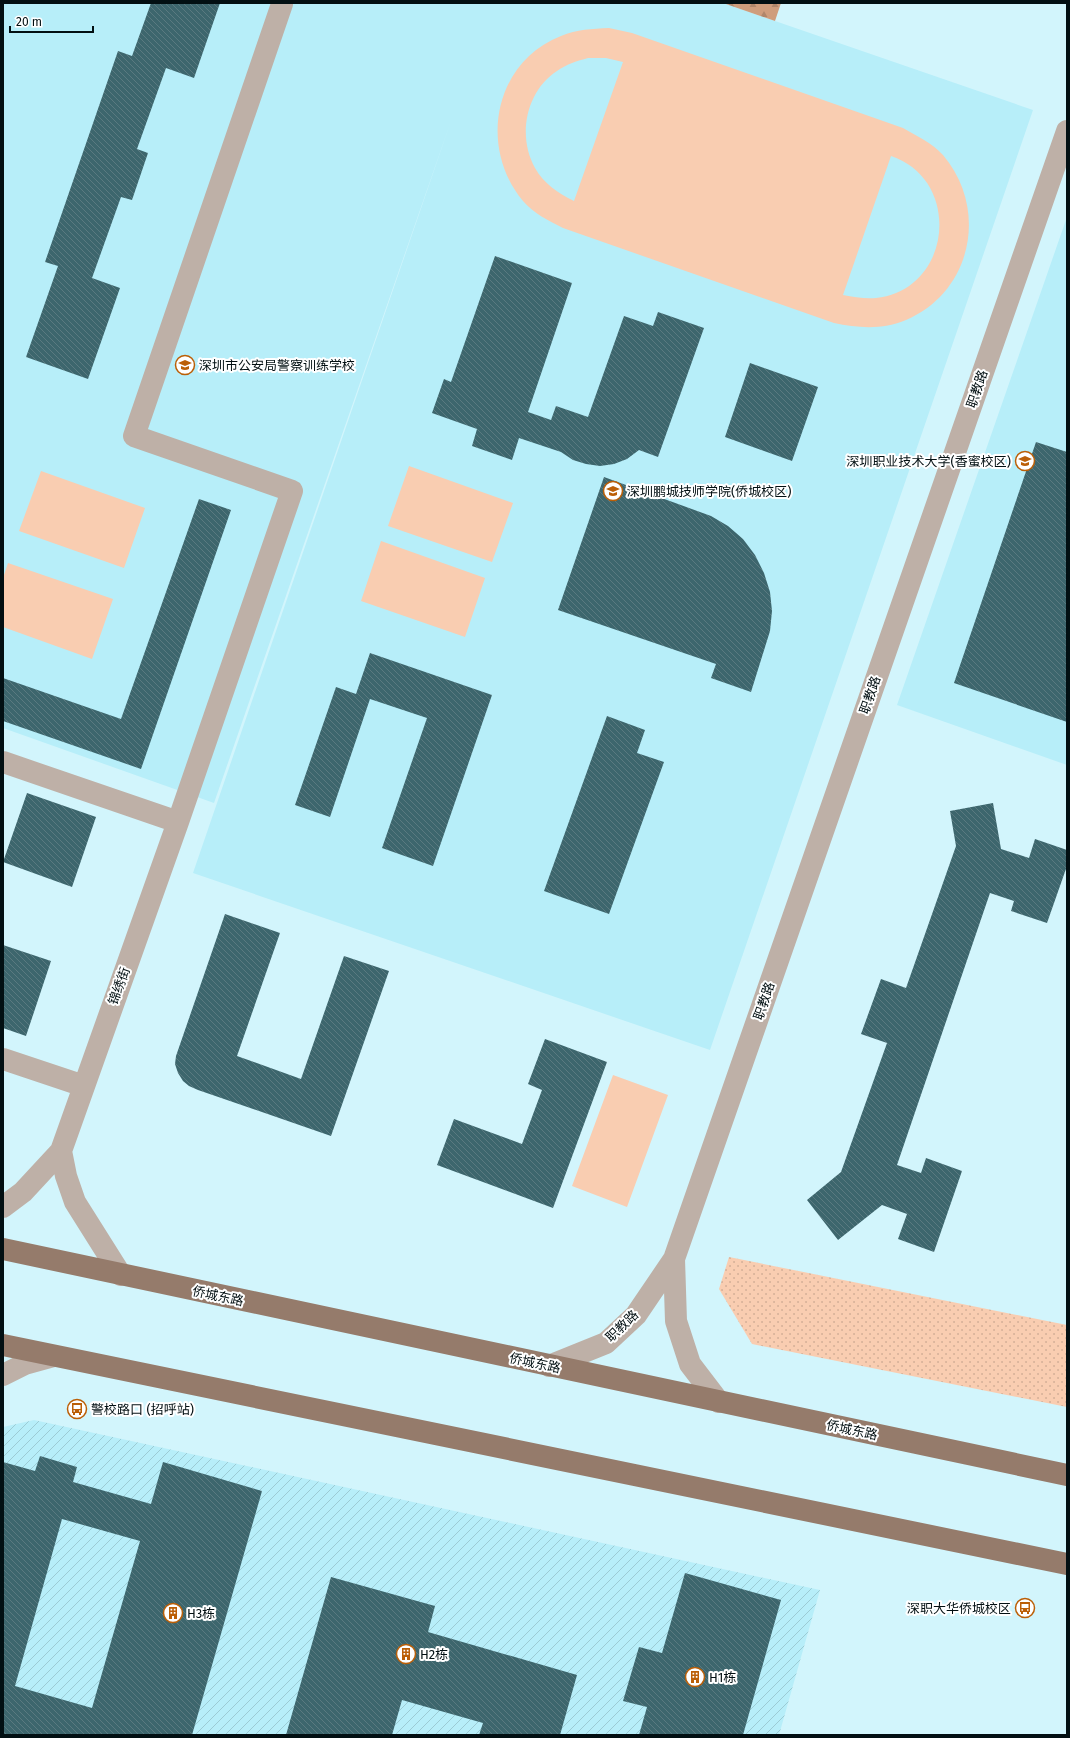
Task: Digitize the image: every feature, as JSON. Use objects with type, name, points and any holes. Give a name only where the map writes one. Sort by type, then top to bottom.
[{"type":"main road","name":"侨城东路","points":[[3,1249],[1067,1475]]},
{"type":"main road","points":[[3,1345],[1067,1564]]},
{"type":"street","name":"锦绣街","points":[[3,1207],[23,1192],[61,1151],[178,822],[292,491],[134,436],[282,4]]},
{"type":"street","name":"职教路","points":[[549,1366],[606,1343],[636,1315],[674,1260],[1067,131]]},
{"type":"street","points":[[3,762],[178,822]]},
{"type":"street","points":[[3,1059],[84,1086]]},
{"type":"street","points":[[61,1151],[66,1176],[75,1202],[121,1275]]},
{"type":"street","name":"职教路","points":[[674,1260],[676,1321],[687,1357],[690,1364],[719,1402]]},
{"type":"street","points":[[3,1375],[25,1364],[54,1356]]},
{"type":"shaded area","name":"深圳鹏城技师学院(侨城校区)","points":[[3,3],[723,3],[1033,110],[710,1050],[193,873],[452,118],[214,803],[3,728]]},
{"type":"shaded area","points":[[609,28],[632,33],[903,128],[934,147],[943,155],[957,176],[966,200],[969,224],[966,247],[959,270],[946,290],[928,307],[906,320],[897,323],[879,327],[870,327],[834,323],[563,228],[536,213],[523,201],[509,179],[501,156],[498,132],[500,108],[508,85],[520,65],[538,48],[561,36],[573,32]],"holes":[[[588,58],[606,58],[623,62],[574,201],[552,188],[539,174],[535,168],[526,142],[526,129],[532,102],[538,90],[546,80],[565,66]],[[891,156],[914,169],[930,187],[938,209],[939,233],[933,256],[921,276],[901,291],[876,298],[843,295]]]},
{"type":"shaded area","name":"深圳职业技术大学(香蜜校区)","points":[[1067,217],[1067,765],[897,705]]},
{"type":"shaded area","points":[[409,466],[513,503],[492,562],[388,526]]},
{"type":"shaded area","points":[[41,471],[145,508],[124,568],[19,531]]},
{"type":"shaded area","points":[[381,541],[485,578],[465,637],[361,601]]},
{"type":"shaded area","points":[[8,563],[113,599],[92,659],[3,627],[3,578]]},
{"type":"shaded area","points":[[613,1075],[668,1095],[627,1207],[572,1186]]},
{"type":"shaded area","points":[[729,1257],[1067,1325],[1067,1407],[752,1344],[719,1289]]},
{"type":"shaded area","points":[[34,1420],[820,1590],[779,1735],[3,1735],[3,1427]]},
{"type":"green space","points":[[723,3],[781,3],[775,21]]},
{"type":"building","points":[[151,3],[220,3],[194,78],[166,68],[137,149],[148,153],[132,200],[121,197],[92,278],[120,288],[88,379],[26,357],[58,266],[45,262],[118,51],[132,56]]},
{"type":"building","points":[[495,256],[572,283],[528,412],[551,420],[556,406],[588,417],[624,316],[653,326],[658,312],[704,328],[658,457],[639,450],[627,459],[614,464],[600,466],[573,460],[561,452],[519,438],[512,460],[472,446],[477,429],[432,413],[444,379],[451,382]]},
{"type":"building","points":[[750,363],[818,387],[792,461],[725,437]]},
{"type":"building","points":[[1036,442],[1067,452],[1067,722],[954,683]]},
{"type":"building","points":[[604,477],[711,516],[728,526],[743,539],[755,555],[764,573],[770,592],[772,611],[770,631],[751,692],[711,678],[716,664],[558,610]]},
{"type":"building","points":[[199,499],[231,510],[141,769],[3,721],[3,678],[121,719]]},
{"type":"building","points":[[370,653],[492,695],[433,866],[382,848],[427,718],[370,699],[330,817],[295,805],[336,687],[356,694]]},
{"type":"building","points":[[607,716],[645,730],[637,753],[664,762],[609,914],[544,891]]},
{"type":"building","points":[[27,793],[96,817],[72,887],[3,862]]},
{"type":"building","points":[[993,803],[1001,849],[1029,858],[1035,839],[1067,850],[1067,866],[1047,923],[1011,911],[1014,901],[990,893],[897,1165],[921,1173],[926,1158],[962,1171],[934,1252],[898,1239],[907,1214],[882,1205],[838,1240],[807,1200],[841,1172],[887,1043],[861,1034],[881,979],[906,988],[956,846],[950,811]]},
{"type":"building","points":[[225,914],[280,933],[237,1056],[301,1079],[344,956],[389,971],[331,1136],[198,1090],[189,1086],[183,1081],[178,1073],[175,1064],[176,1056]]},
{"type":"building","points":[[3,945],[51,961],[26,1036],[3,1028]]},
{"type":"building","points":[[545,1039],[607,1062],[553,1208],[437,1165],[454,1119],[522,1144],[542,1090],[528,1084]]},
{"type":"building","name":"H3栋","points":[[40,1456],[77,1467],[73,1482],[151,1504],[163,1462],[262,1491],[192,1735],[3,1735],[3,1462],[35,1471]],"holes":[[[62,1519],[140,1541],[92,1708],[15,1686]]]},
{"type":"building","name":"H1栋","points":[[685,1573],[781,1600],[743,1735],[639,1735],[647,1707],[623,1701],[639,1647],[662,1653]]},
{"type":"building","name":"H2栋","points":[[331,1577],[435,1606],[428,1632],[577,1675],[560,1735],[479,1735],[483,1723],[402,1700],[392,1735],[286,1735]]},
{"type":"place","name":"深圳市公安局警察训练学校","points":[[185,365]]},
{"type":"place","name":"深圳职业技术大学(香蜜校区)","points":[[1025,461]]},
{"type":"place","name":"深圳鹏城技师学院(侨城校区)","points":[[613,491]]},
{"type":"place","name":"警校路口 (招呼站)","points":[[77,1409]]},
{"type":"place","name":"深职大华侨城校区","points":[[1025,1608]]},
{"type":"place","name":"H3栋","points":[[173,1613]]},
{"type":"place","name":"H2栋","points":[[406,1654]]},
{"type":"place","name":"H1栋","points":[[695,1677]]}]
